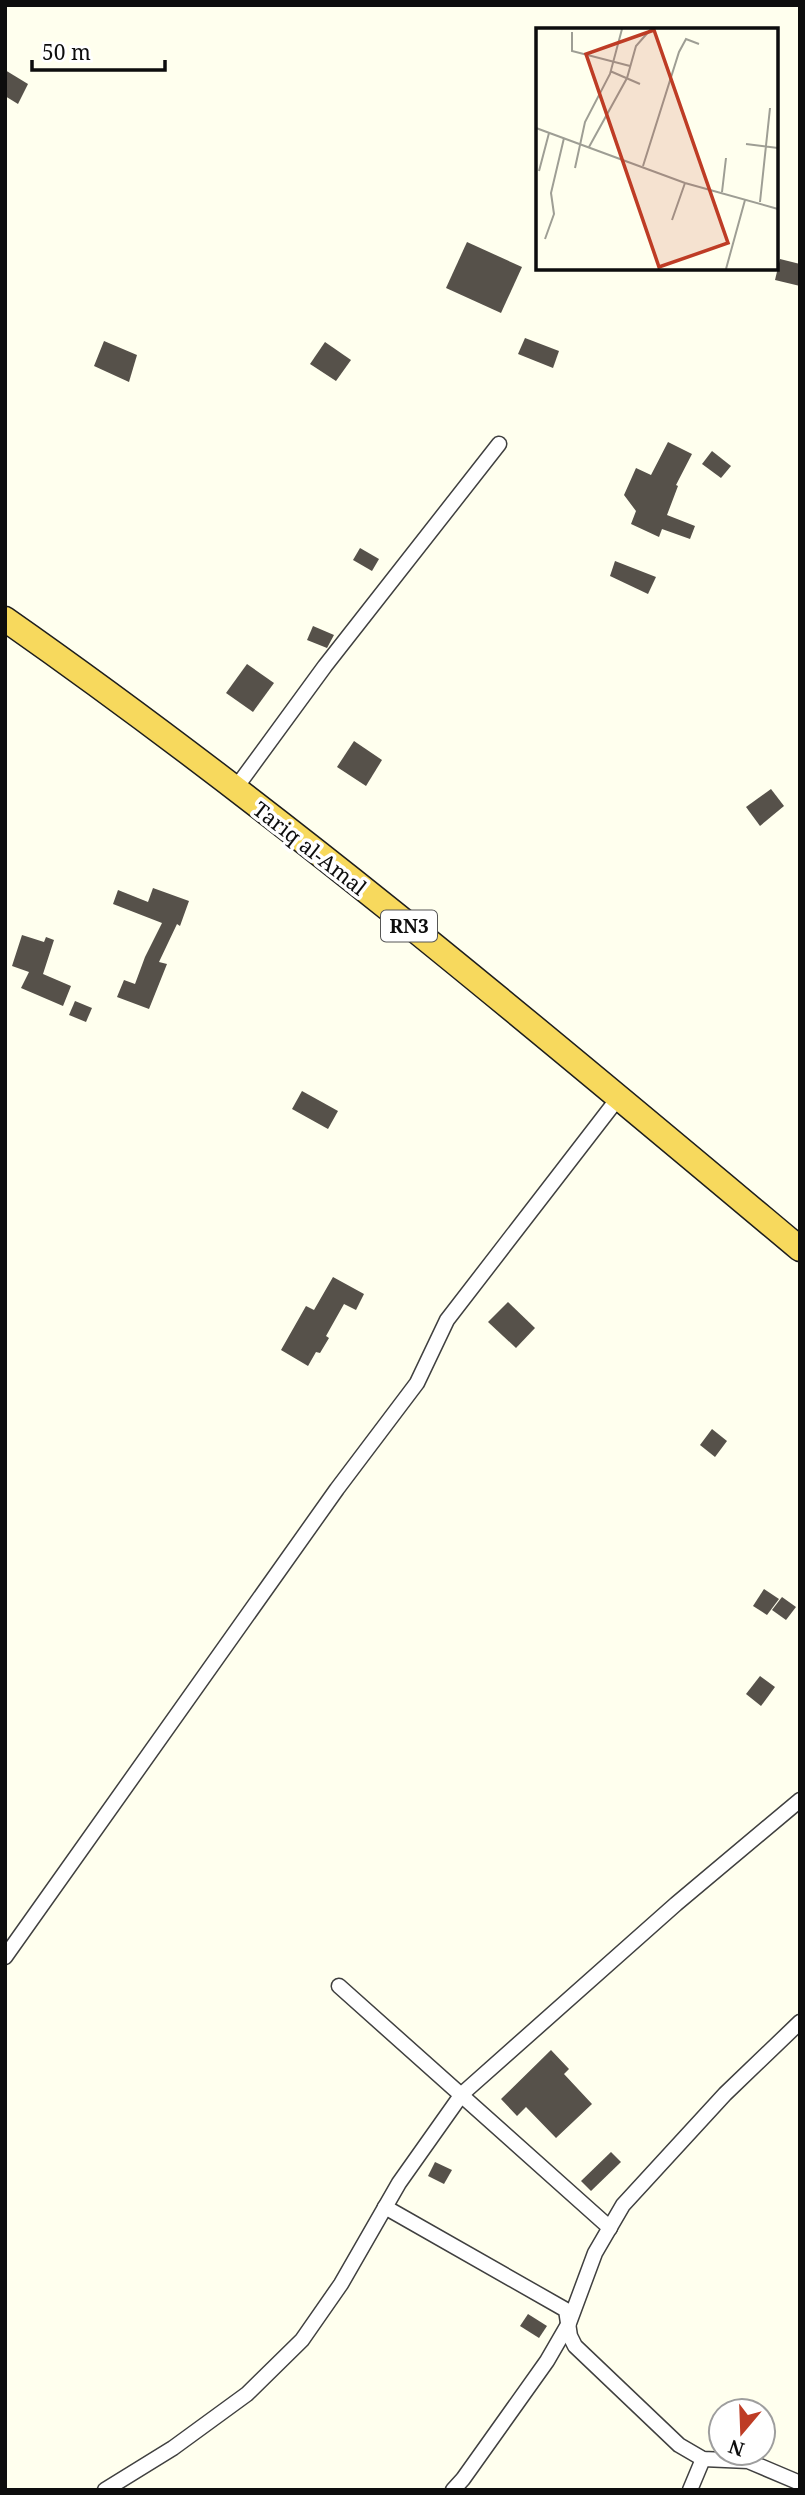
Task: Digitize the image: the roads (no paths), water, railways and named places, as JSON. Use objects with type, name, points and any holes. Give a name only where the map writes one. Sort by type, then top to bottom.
[{"type":"highway","name":"Tariq al-Amal","points":[[5,619],[235,789],[494,992],[800,1250]]},
{"type":"street","points":[[235,789],[324,666],[499,444]]},
{"type":"street","points":[[5,1957],[337,1489],[417,1384],[447,1320],[619,1097]]},
{"type":"street","points":[[105,2490],[173,2448],[247,2394],[302,2340],[341,2284],[399,2183],[462,2094],[676,1904],[800,1800]]},
{"type":"street","points":[[339,1986],[610,2228]]},
{"type":"street","points":[[453,2490],[539,2371],[569,2323],[595,2253],[623,2205],[725,2094],[800,2022]]},
{"type":"street","points":[[386,2207],[566,2310],[570,2336],[575,2346],[679,2445],[703,2459],[748,2461],[800,2483]]},
{"type":"street","points":[[690,2490],[703,2459]]}]
